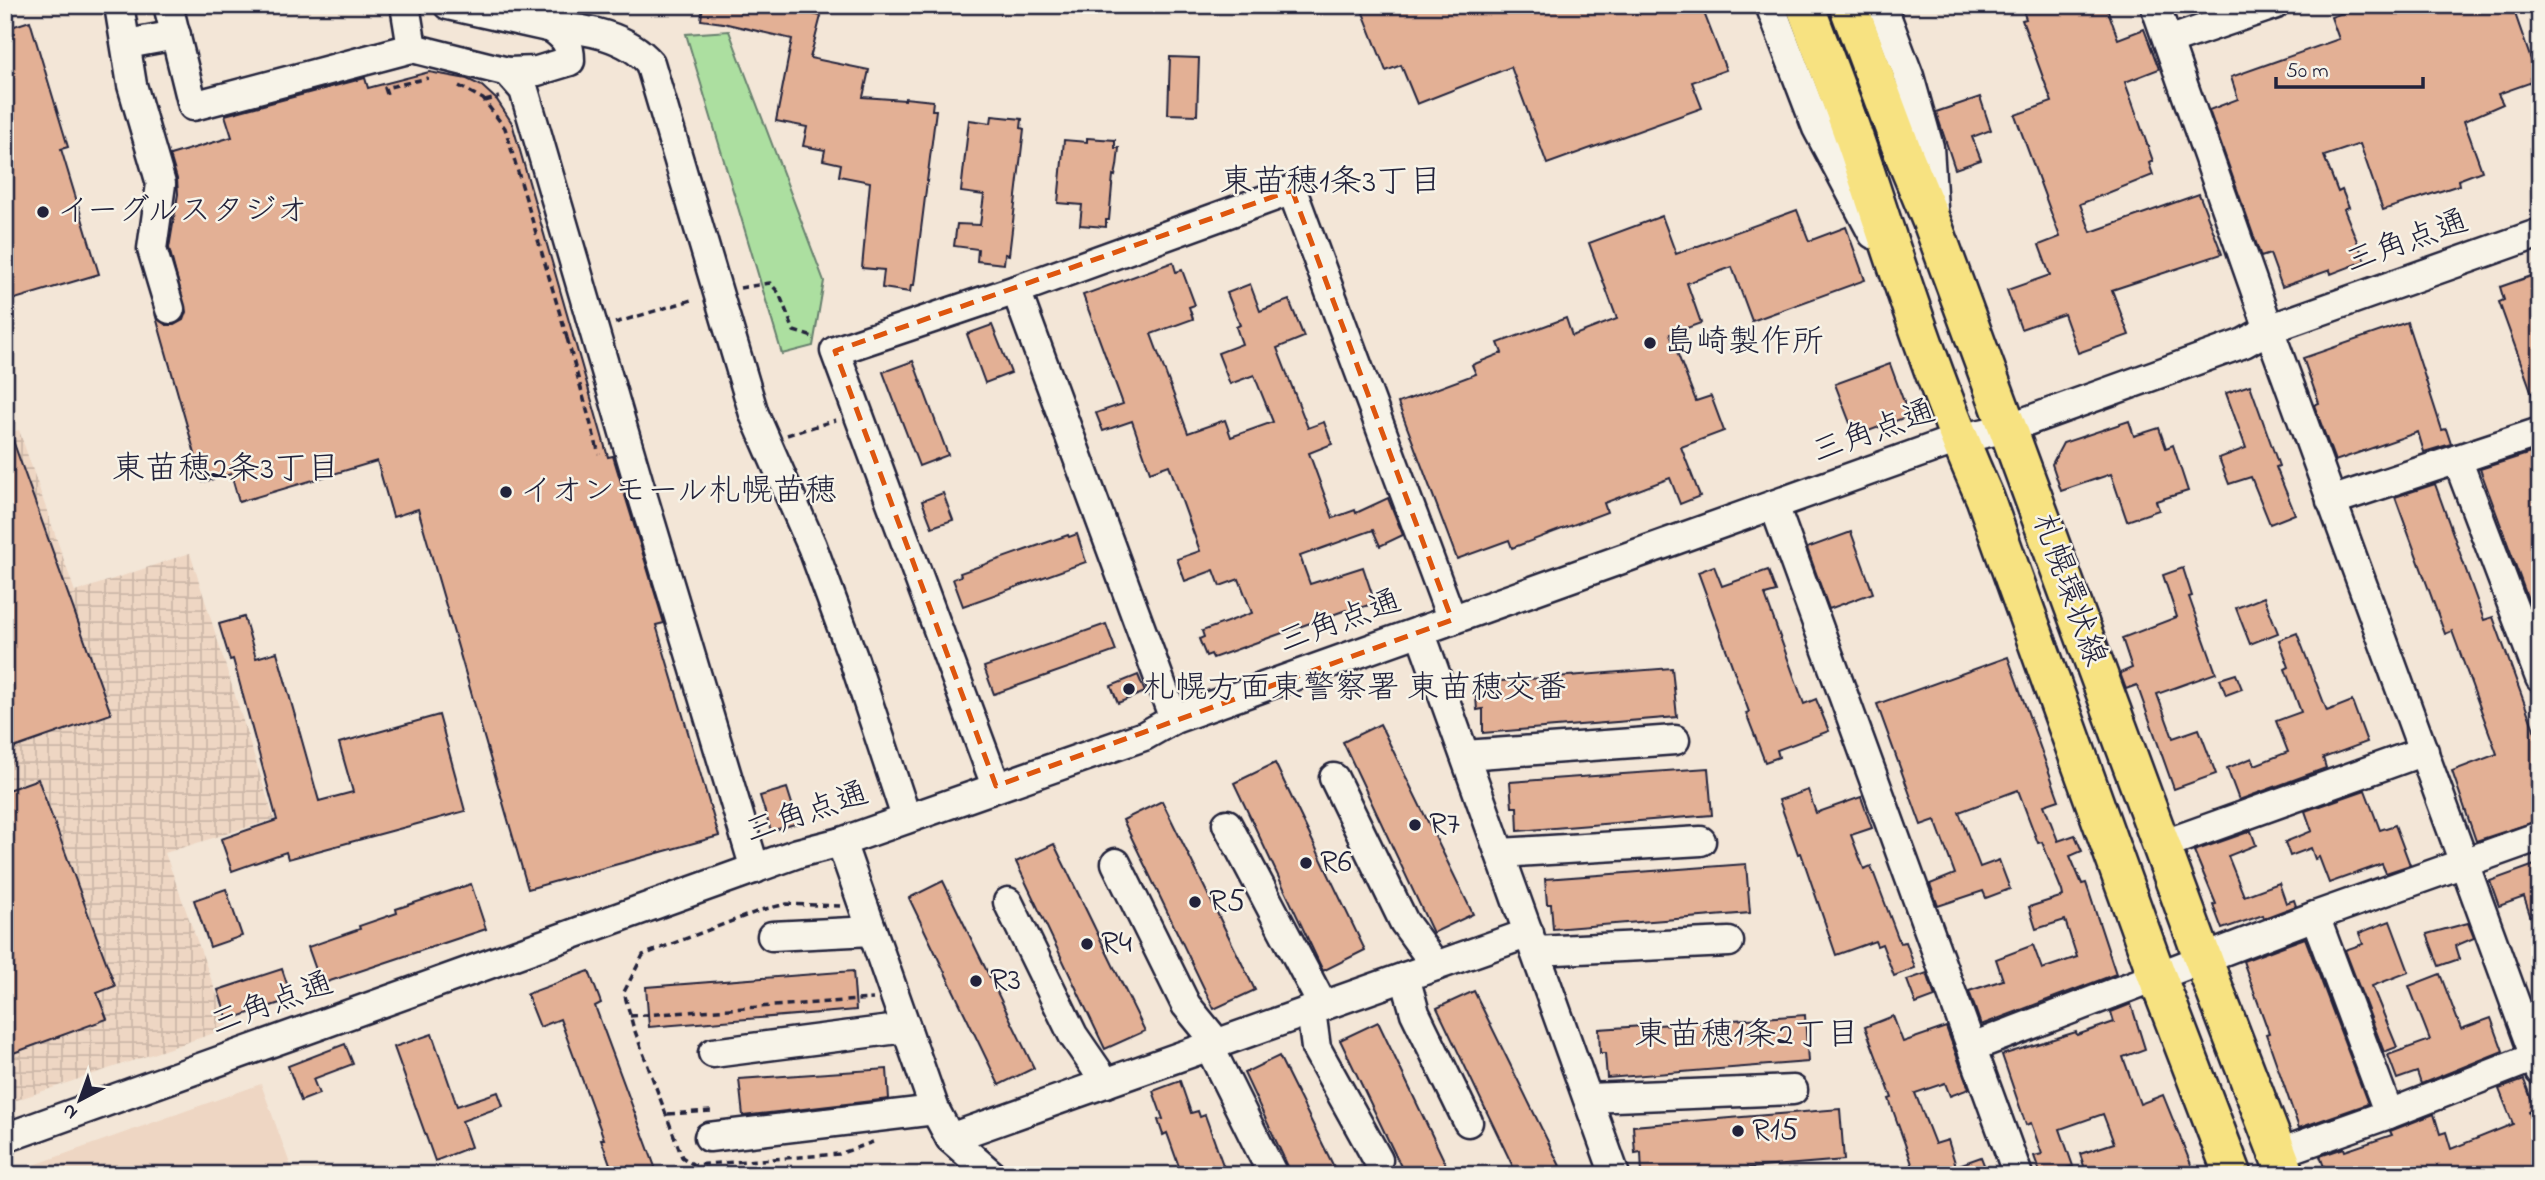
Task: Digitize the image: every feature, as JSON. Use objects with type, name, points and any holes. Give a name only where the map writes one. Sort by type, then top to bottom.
[{"type":"main road","name":"札幌環状線","points":[[1805,5],[1862,159],[1904,292],[1958,439],[1985,498],[2228,1173]]},
{"type":"main road","name":"札幌環状線","points":[[1848,5],[1933,225],[2282,1164]]},
{"type":"street","points":[[119,5],[132,85],[161,184],[152,249],[170,309]]},
{"type":"street","points":[[168,5],[193,106],[412,48],[508,72],[537,71],[626,43]]},
{"type":"street","points":[[405,5],[412,48]]},
{"type":"street","points":[[448,5],[552,28],[569,27],[626,43],[650,63],[754,414],[812,545],[854,660],[906,817]]},
{"type":"street","points":[[1770,5],[1817,128],[1904,292]]},
{"type":"street","points":[[1882,5],[1909,76],[1929,147],[1933,225]]},
{"type":"street","points":[[2155,5],[2269,329],[2537,1064],[2389,1114],[2282,1164]]},
{"type":"street","points":[[2168,41],[2274,5]]},
{"type":"street","points":[[552,28],[564,37],[570,46],[570,61]]},
{"type":"street","points":[[127,44],[176,35]]},
{"type":"street","points":[[508,72],[524,90],[755,869]]},
{"type":"street","points":[[996,786],[835,351],[1016,290],[1292,190],[1452,620]]},
{"type":"street","name":"三角点通","points":[[5,1138],[798,853],[841,842],[906,817],[1144,736],[1174,719],[1958,439],[2008,428],[2244,343],[2269,329],[2540,233]]},
{"type":"street","points":[[1016,290],[1174,719]]},
{"type":"street","points":[[2332,500],[2540,432]]},
{"type":"street","points":[[2456,459],[2540,678]]},
{"type":"street","points":[[1774,505],[2018,1175]]},
{"type":"street","points":[[1420,631],[1615,1175]]},
{"type":"street","points":[[1465,755],[1675,740]]},
{"type":"street","points":[[2162,845],[2424,751]]},
{"type":"street","points":[[1334,778],[1404,922],[1436,966]]},
{"type":"street","points":[[1227,824],[1317,1008],[1316,1048],[1378,1160]]},
{"type":"street","points":[[1972,1047],[2315,916],[2540,836]]},
{"type":"street","points":[[1500,853],[1701,841]]},
{"type":"street","points":[[841,842],[935,1110],[950,1138],[992,1175]]},
{"type":"street","points":[[1116,863],[1186,1005],[1213,1045],[1273,1175]]},
{"type":"street","points":[[1007,902],[1073,1035],[1106,1083]]},
{"type":"street","points":[[2315,916],[2389,1114]]},
{"type":"street","points":[[772,936],[872,931]]},
{"type":"street","points":[[950,1138],[1436,966],[1532,942],[1729,942]]},
{"type":"street","points":[[1405,977],[1415,1013],[1468,1122]]},
{"type":"street","points":[[713,1053],[906,1028]]},
{"type":"street","points":[[1588,1098],[1793,1090]]},
{"type":"street","points":[[709,1137],[935,1110]]},
{"type":"path","points":[[387,94],[385,88],[425,78],[438,79]]},
{"type":"path","points":[[450,81],[484,99],[505,128],[599,454]]},
{"type":"path","points":[[739,289],[770,283],[779,293],[794,331],[817,339]]},
{"type":"path","points":[[613,324],[707,295]]},
{"type":"path","points":[[567,338],[576,335]]},
{"type":"path","points":[[765,442],[839,419]]},
{"type":"path","points":[[630,1016],[882,998]]},
{"type":"highlighted area","points":[[1292,190],[1452,620],[996,786],[835,351]]},
{"type":"shaded area","points":[[19,430],[75,592],[190,553],[274,819],[165,853],[229,1028],[5,1104],[5,434]]},
{"type":"shaded area","points":[[261,1084],[294,1175],[6,1175]]},
{"type":"green space","points":[[729,31],[824,281],[813,346],[782,354],[686,34]]},
{"type":"building","points":[[703,5],[777,5],[821,16],[810,58],[869,70],[863,97],[933,101],[932,110],[936,110],[914,285],[911,285],[910,292],[882,288],[884,270],[862,268],[870,182],[839,176],[841,164],[823,160],[825,150],[803,146],[807,127],[776,121],[792,39],[701,20]]},
{"type":"building","points":[[1360,5],[1701,5],[1726,70],[1692,82],[1702,108],[1547,164],[1511,67],[1417,104],[1401,65],[1386,71]]},
{"type":"building","points":[[2021,5],[2106,5],[2118,39],[2144,29],[2159,69],[2125,82],[2153,161],[2149,163],[2153,175],[2080,204],[2091,232],[2199,194],[2222,254],[2112,290],[2129,335],[2078,353],[2064,314],[2021,329],[2007,290],[2050,275],[2039,245],[2060,237],[2015,115],[2052,102],[2022,20],[2026,19]]},
{"type":"building","points":[[2365,5],[2512,5],[2538,80],[2498,94],[2503,104],[2464,121],[2482,171],[2458,180],[2459,185],[2383,210],[2360,144],[2324,156],[2338,192],[2342,190],[2349,207],[2344,209],[2365,261],[2331,274],[2330,270],[2282,287],[2270,254],[2261,257],[2209,110],[2238,99],[2231,77],[2339,39],[2331,17]]},
{"type":"building","name":"イーグルスタジオ","points":[[30,21],[68,147],[61,149],[99,274],[5,302],[5,29]]},
{"type":"building","points":[[1170,57],[1199,58],[1197,115],[1168,114]]},
{"type":"building","name":"イオンモール札幌苗穂","points":[[429,72],[467,79],[482,86],[497,100],[512,123],[608,457],[613,456],[664,623],[656,625],[719,836],[528,889],[418,509],[393,517],[377,461],[239,502],[231,474],[203,482],[156,317],[166,325],[174,325],[183,320],[186,312],[169,248],[178,194],[170,155],[232,137],[225,115],[365,78],[368,88]]},
{"type":"building","points":[[1980,97],[1991,130],[1972,137],[1981,160],[1955,169],[1936,112]]},
{"type":"building","points":[[992,116],[1022,119],[1021,128],[1024,129],[1009,255],[1005,254],[1004,264],[977,261],[978,249],[954,246],[957,224],[980,225],[984,195],[961,192],[969,120],[991,123]]},
{"type":"building","points":[[1087,138],[1115,140],[1115,148],[1119,148],[1106,227],[1080,225],[1082,205],[1058,203],[1064,140],[1087,142]]},
{"type":"building","points":[[1797,210],[1809,241],[1846,227],[1865,280],[1752,321],[1732,267],[1687,283],[1701,323],[1670,334],[1696,401],[1711,396],[1724,431],[1681,447],[1700,496],[1680,504],[1670,478],[1604,503],[1607,512],[1512,548],[1509,540],[1457,559],[1398,403],[1476,374],[1472,365],[1502,353],[1498,343],[1566,318],[1572,336],[1617,319],[1589,243],[1662,216],[1676,254]]},
{"type":"building","points":[[1173,262],[1176,272],[1182,270],[1195,305],[1189,307],[1193,319],[1151,334],[1188,433],[1225,420],[1231,437],[1273,422],[1254,375],[1230,384],[1218,353],[1242,344],[1236,327],[1240,325],[1227,293],[1250,284],[1260,311],[1289,300],[1304,337],[1277,348],[1308,428],[1324,422],[1332,444],[1309,453],[1333,518],[1355,510],[1356,513],[1388,498],[1403,535],[1380,546],[1373,530],[1300,556],[1310,584],[1363,567],[1375,603],[1347,612],[1346,610],[1213,658],[1211,654],[1206,656],[1199,639],[1204,637],[1202,631],[1252,613],[1239,579],[1220,586],[1214,570],[1185,581],[1177,559],[1200,551],[1169,465],[1150,472],[1132,421],[1103,431],[1096,413],[1123,404],[1083,295]]},
{"type":"building","points":[[2540,273],[2538,410],[2499,302],[2504,300],[2500,287]]},
{"type":"building","points":[[2407,322],[2442,430],[2446,429],[2451,444],[2424,452],[2418,432],[2335,461],[2314,405],[2319,403],[2303,358]]},
{"type":"building","points":[[992,325],[1011,373],[985,383],[967,334]]},
{"type":"building","points":[[913,361],[948,455],[919,466],[883,372]]},
{"type":"building","points":[[1890,364],[1909,416],[1855,436],[1835,384]]},
{"type":"building","points":[[2250,385],[2279,466],[2276,467],[2295,514],[2270,524],[2251,477],[2229,484],[2219,458],[2246,448],[2226,393]]},
{"type":"building","points":[[2129,421],[2134,436],[2159,428],[2166,448],[2173,445],[2188,491],[2156,501],[2159,510],[2127,521],[2111,474],[2061,491],[2052,464],[2063,443]]},
{"type":"building","points":[[5,424],[111,714],[5,751]]},
{"type":"building","points":[[2540,450],[2540,629],[2539,629],[2480,469]]},
{"type":"building","points":[[2435,484],[2484,620],[2493,617],[2540,746],[2540,820],[2476,841],[2452,771],[2497,754],[2452,631],[2445,634],[2395,497]]},
{"type":"building","points":[[943,493],[953,520],[932,527],[922,501]]},
{"type":"building","points":[[1851,532],[1873,593],[1829,609],[1807,548]]},
{"type":"building","points":[[1077,534],[1086,562],[963,606],[953,579],[961,576],[960,573]]},
{"type":"building","points":[[1714,566],[1722,586],[1768,570],[1776,592],[1765,595],[1804,704],[1816,699],[1829,731],[1777,750],[1779,757],[1765,762],[1698,572]]},
{"type":"building","points":[[2183,568],[2192,596],[2189,597],[2216,673],[2157,694],[2173,738],[2199,729],[2216,774],[2174,789],[2137,685],[2126,689],[2120,673],[2132,668],[2122,638],[2177,617],[2163,575]]},
{"type":"building","points":[[2264,597],[2278,633],[2250,644],[2236,608]]},
{"type":"building","points":[[244,617],[256,658],[277,652],[319,801],[353,792],[339,743],[439,715],[465,811],[288,859],[286,852],[232,871],[221,839],[277,820],[233,659],[230,660],[219,624]]},
{"type":"building","points":[[1106,624],[1116,651],[994,694],[984,667]]},
{"type":"building","points":[[2297,633],[2327,711],[2352,701],[2367,742],[2323,758],[2326,768],[2239,800],[2227,768],[2252,758],[2255,765],[2288,752],[2276,721],[2301,712],[2285,669],[2289,667],[2279,640]]},
{"type":"building","points":[[2008,657],[2059,800],[2044,805],[2058,841],[2075,835],[2082,851],[2070,856],[2082,884],[2086,883],[2116,974],[1981,1025],[1969,991],[2003,980],[1996,959],[2033,945],[2042,969],[2077,957],[2065,920],[2036,929],[2029,907],[2063,896],[2062,891],[2042,842],[2038,843],[2018,790],[1959,812],[1980,867],[1999,860],[2010,889],[1986,898],[1983,891],[1938,906],[1930,884],[1955,874],[1935,820],[1921,825],[1877,704]]},
{"type":"building","points":[[1672,668],[1677,717],[1483,733],[1483,709],[1477,710],[1475,683]]},
{"type":"building","points":[[2236,674],[2242,689],[2226,695],[2220,679]]},
{"type":"building","points":[[1138,675],[1145,692],[1118,703],[1111,686]]},
{"type":"building","name":"R7","points":[[1380,724],[1473,914],[1433,933],[1343,742]]},
{"type":"building","name":"R6","points":[[1275,763],[1365,950],[1323,971],[1234,783]]},
{"type":"building","points":[[1708,768],[1712,815],[1518,831],[1517,807],[1512,807],[1510,782]]},
{"type":"building","points":[[38,779],[115,986],[97,993],[107,1019],[5,1056],[5,791]]},
{"type":"building","points":[[787,788],[798,823],[771,831],[760,796]]},
{"type":"building","points":[[1808,790],[1816,813],[1861,797],[1872,828],[1851,835],[1864,869],[1871,866],[1900,943],[1906,942],[1915,968],[1894,976],[1882,944],[1877,946],[1875,941],[1836,955],[1801,853],[1798,854],[1779,800]]},
{"type":"building","points":[[2365,790],[2380,830],[2395,825],[2410,865],[2386,873],[2382,864],[2329,883],[2319,857],[2315,859],[2311,848],[2290,856],[2285,842],[2312,831],[2305,811]]},
{"type":"building","name":"R5","points":[[1162,801],[1255,990],[1214,1009],[1123,820]]},
{"type":"building","points":[[2251,831],[2256,845],[2228,856],[2244,896],[2279,883],[2286,903],[2294,900],[2296,906],[2222,929],[2213,905],[2216,904],[2194,851]]},
{"type":"building","name":"R4","points":[[1054,844],[1145,1031],[1105,1049],[1016,862]]},
{"type":"building","points":[[2540,863],[2540,936],[2537,936],[2524,897],[2499,906],[2490,881]]},
{"type":"building","points":[[1746,864],[1750,913],[1553,929],[1545,879]]},
{"type":"building","name":"R3","points":[[943,881],[1034,1068],[999,1085],[909,898]]},
{"type":"building","points":[[471,884],[486,929],[321,984],[308,947],[360,929],[359,926],[397,913],[396,909]]},
{"type":"building","points":[[226,889],[242,936],[210,947],[194,900]]},
{"type":"building","points":[[2390,921],[2409,972],[2372,986],[2397,1047],[2384,1052],[2345,950],[2363,944],[2359,933]]},
{"type":"building","points":[[2468,923],[2474,938],[2455,946],[2459,959],[2439,966],[2427,934]]},
{"type":"building","points":[[2305,938],[2368,1104],[2299,1128],[2243,961]]},
{"type":"building","points":[[282,969],[292,999],[228,1020],[218,990]]},
{"type":"building","points":[[589,971],[601,1003],[595,1006],[658,1175],[614,1175],[601,1139],[604,1139],[560,1019],[540,1027],[527,994]]},
{"type":"building","points":[[853,971],[856,1010],[649,1027],[646,987]]},
{"type":"building","points":[[1927,973],[1935,997],[1916,1004],[1907,980]]},
{"type":"building","points":[[2440,974],[2461,1029],[2491,1018],[2503,1051],[2421,1084],[2417,1072],[2397,1079],[2388,1055],[2430,1040],[2409,986]]},
{"type":"building","points":[[1474,991],[1560,1166],[1542,1175],[1517,1175],[1437,1008]]},
{"type":"building","points":[[2131,1004],[2145,1049],[2123,1057],[2140,1104],[2163,1095],[2192,1167],[2170,1175],[2087,1175],[2080,1154],[2114,1143],[2103,1114],[2060,1129],[2073,1166],[2041,1175],[2034,1156],[2042,1154],[2031,1123],[2026,1125],[2002,1055],[2114,1022],[2111,1012]]},
{"type":"building","points":[[1805,1015],[1808,1062],[1607,1078],[1605,1053],[1600,1053],[1599,1029]]},
{"type":"building","points":[[1893,1016],[1903,1042],[1946,1027],[1969,1089],[1950,1096],[1945,1083],[1915,1093],[1935,1144],[1948,1140],[1956,1166],[1981,1157],[1988,1175],[1916,1175],[1889,1099],[1892,1098],[1865,1027]]},
{"type":"building","points":[[1378,1022],[1451,1175],[1405,1175],[1340,1040]]},
{"type":"building","points":[[432,1034],[457,1106],[498,1092],[503,1106],[462,1121],[471,1147],[435,1161],[394,1047]]},
{"type":"building","points":[[345,1044],[353,1064],[313,1079],[319,1094],[301,1101],[288,1066]]},
{"type":"building","points":[[1279,1056],[1338,1175],[1292,1175],[1244,1073]]},
{"type":"building","points":[[887,1069],[889,1099],[743,1116],[739,1079]]},
{"type":"building","points":[[2524,1080],[2535,1109],[2529,1112],[2540,1140],[2540,1175],[2327,1175],[2320,1156],[2344,1148],[2345,1151],[2392,1135],[2390,1131],[2434,1114],[2440,1134],[2446,1132],[2451,1149],[2513,1124],[2499,1089]]},
{"type":"building","points":[[1180,1081],[1191,1113],[1198,1111],[1200,1117],[1205,1115],[1224,1168],[1206,1175],[1182,1175],[1167,1133],[1163,1135],[1158,1120],[1163,1119],[1153,1091]]},
{"type":"building","points":[[1840,1109],[1844,1160],[1642,1175],[1641,1152],[1635,1153],[1633,1126]]},
{"type":"place","name":"イーグルスタジオ","points":[[43,212]]},
{"type":"place","name":"島崎製作所","points":[[1650,343]]},
{"type":"place","name":"イオンモール札幌苗穂","points":[[506,492]]},
{"type":"place","name":"札幌方面東警察署 東苗穂交番","points":[[1129,689]]},
{"type":"place","name":"R7","points":[[1415,825]]},
{"type":"place","name":"R6","points":[[1306,863]]},
{"type":"place","name":"R5","points":[[1195,902]]},
{"type":"place","name":"R4","points":[[1087,944]]},
{"type":"place","name":"R3","points":[[976,981]]},
{"type":"place","name":"R15","points":[[1738,1131]]},
{"type":"district","name":"東苗穂1条3丁目","points":[[1331,183]]},
{"type":"district","name":"東苗穂2条3丁目","points":[[226,470]]},
{"type":"district","name":"東苗穂1条2丁目","points":[[1747,1036]]}]
